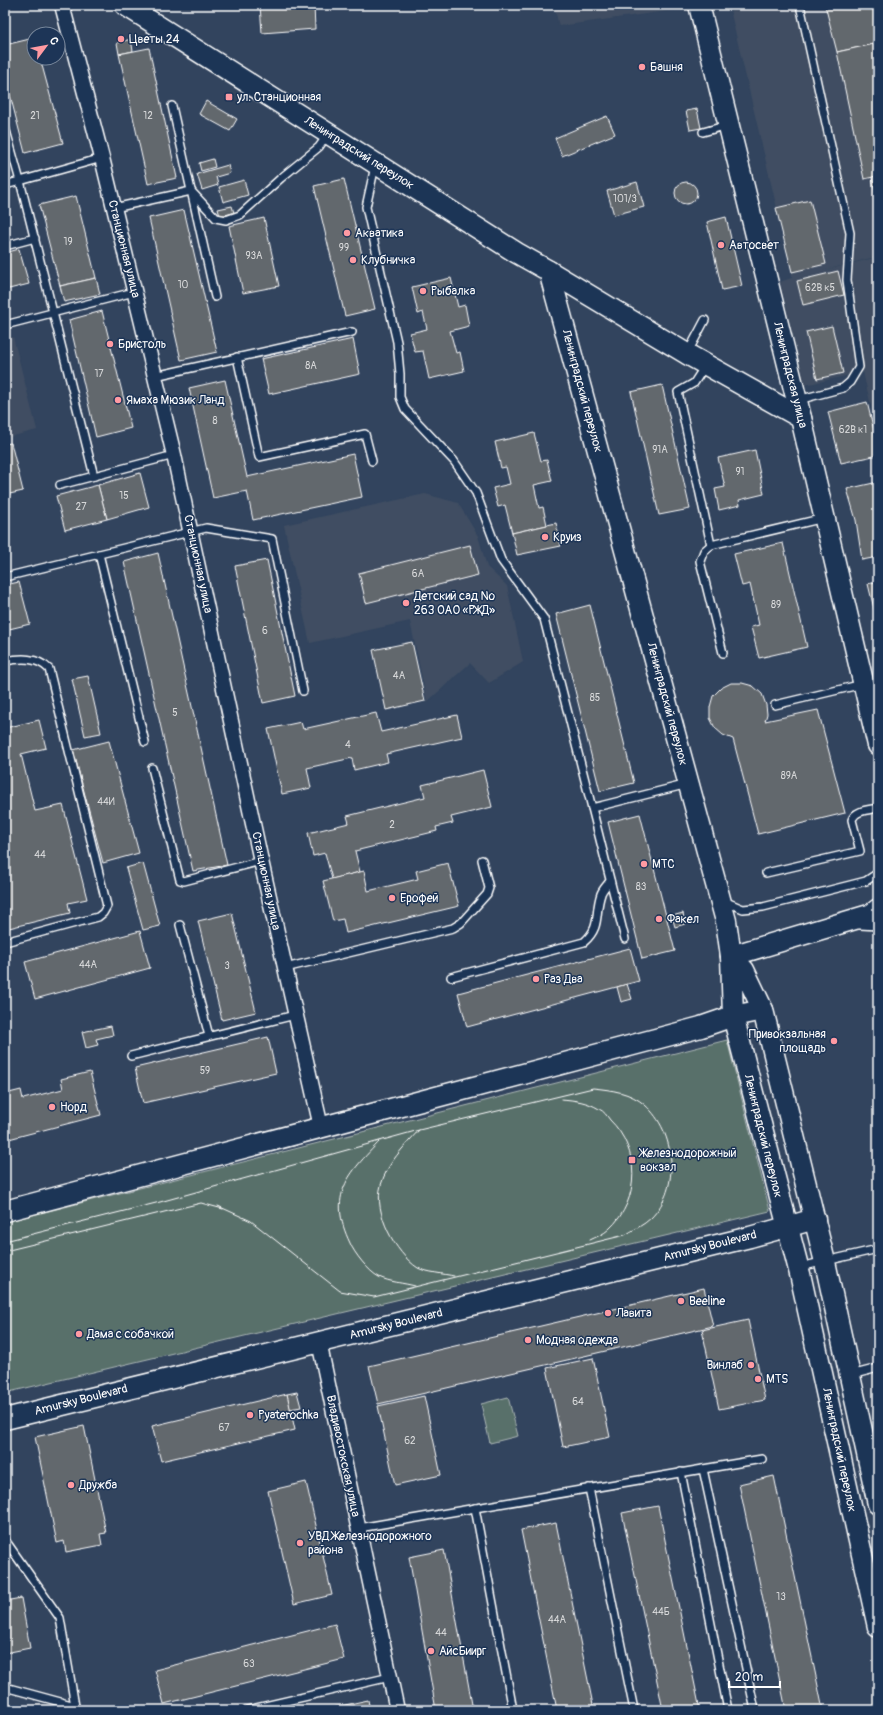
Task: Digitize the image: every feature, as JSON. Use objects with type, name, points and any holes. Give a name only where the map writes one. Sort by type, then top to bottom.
[{"type":"street","name":"Станционная улица","points":[[62,5],[102,158],[174,455],[261,861],[321,1127]]},
{"type":"street","name":"Ленинградский переулок","points":[[125,5],[375,164],[517,253],[549,271],[726,922],[731,956],[733,1016],[823,1374],[878,1627]]},
{"type":"street","name":"Ленинградская улица","points":[[699,5],[799,409],[878,745]]},
{"type":"street","points":[[549,271],[706,365],[799,409]]},
{"type":"street","points":[[878,909],[872,914],[731,956],[744,970],[763,1010],[815,1219],[878,1504]]},
{"type":"street","points":[[5,1211],[701,1027],[733,1016],[763,1010]]},
{"type":"street","name":"Amursky Boulevard","points":[[5,1419],[750,1237],[815,1219]]},
{"type":"street","name":"Владивостокская улица","points":[[319,1342],[397,1710]]},
{"type":"lane","points":[[799,409],[843,388],[850,382],[859,367],[848,280],[850,233],[800,5]]},
{"type":"lane","points":[[172,106],[215,297]]},
{"type":"lane","points":[[703,132],[729,125]]},
{"type":"lane","points":[[5,128],[35,238],[94,476]]},
{"type":"lane","points":[[191,191],[216,218],[226,220],[240,215],[281,178],[319,147],[329,134]]},
{"type":"lane","points":[[5,185],[102,158]]},
{"type":"lane","points":[[375,164],[366,207],[396,342],[400,374],[400,397],[405,409],[454,462],[476,493],[501,560],[544,619],[625,938]]},
{"type":"lane","points":[[114,208],[191,191]]},
{"type":"lane","points":[[5,246],[35,238]]},
{"type":"lane","points":[[5,325],[134,292]]},
{"type":"lane","points":[[687,354],[705,320]]},
{"type":"lane","points":[[155,376],[352,332]]},
{"type":"lane","points":[[237,357],[259,457],[365,434],[372,461]]},
{"type":"lane","points":[[706,365],[694,383],[678,392],[711,546]]},
{"type":"lane","points":[[60,484],[174,455]]},
{"type":"lane","points":[[723,653],[700,561],[704,551],[711,546],[824,518]]},
{"type":"lane","points":[[5,576],[206,528],[272,539],[303,691]]},
{"type":"lane","points":[[99,554],[145,742]]},
{"type":"lane","points":[[5,661],[31,659],[42,662],[49,669],[106,906],[103,913],[98,917],[5,942]]},
{"type":"lane","points":[[775,705],[864,684]]},
{"type":"lane","points":[[152,768],[180,880],[184,881],[261,861]]},
{"type":"lane","points":[[592,808],[689,784]]},
{"type":"lane","points":[[766,873],[860,851],[852,820],[853,817],[859,813],[878,808]]},
{"type":"lane","points":[[285,968],[453,928],[461,923],[488,894],[489,888],[482,860]]},
{"type":"lane","points":[[720,899],[743,909],[763,907],[866,881],[878,873]]},
{"type":"lane","points":[[451,977],[584,942],[592,935],[596,926],[601,894],[610,881]]},
{"type":"lane","points":[[840,924],[878,926]]},
{"type":"lane","points":[[180,925],[209,1036]]},
{"type":"lane","points":[[131,1056],[296,1015]]},
{"type":"lane","points":[[797,1268],[878,1249]]},
{"type":"lane","points":[[850,1375],[878,1368]]},
{"type":"lane","points":[[359,1528],[762,1459]]},
{"type":"lane","points":[[703,1469],[755,1710]]},
{"type":"lane","points":[[681,1472],[728,1710]]},
{"type":"lane","points":[[589,1488],[634,1710]]},
{"type":"lane","points":[[475,1508],[513,1710]]},
{"type":"lane","points":[[5,1540],[60,1618],[75,1706],[5,1687]]},
{"type":"lane","points":[[247,1710],[274,1707],[390,1677]]},
{"type":"shaded area","points":[[554,5],[673,5],[674,10],[559,26]]},
{"type":"shaded area","points":[[729,5],[878,5],[878,256],[818,272],[878,257],[878,435],[863,372],[805,385],[780,282],[792,278],[792,272]]},
{"type":"shaded area","points":[[13,337],[37,430],[5,438],[5,339]]},
{"type":"shaded area","name":"Детский сад № 263 ОАО «РЖД»","points":[[425,494],[458,503],[478,536],[487,567],[507,586],[523,662],[489,683],[470,663],[427,702],[410,621],[310,643],[284,525]]},
{"type":"green space","points":[[727,1040],[770,1211],[5,1393],[5,1222]]},
{"type":"green space","points":[[508,1397],[518,1436],[490,1443],[481,1404]]},
{"type":"building","points":[[260,5],[314,5],[315,29],[262,33]]},
{"type":"building","points":[[825,5],[878,5],[878,43],[837,52]]},
{"type":"building","points":[[131,39],[133,51],[119,54],[117,43]]},
{"type":"building","points":[[26,40],[26,66],[42,66],[63,143],[25,153],[8,87],[5,88],[5,45]]},
{"type":"building","points":[[878,43],[878,176],[864,179],[837,52]]},
{"type":"building","points":[[149,48],[177,178],[148,184],[119,54]]},
{"type":"building","points":[[206,101],[237,119],[230,131],[199,114]]},
{"type":"building","points":[[697,109],[701,128],[690,130],[686,111]]},
{"type":"building","points":[[607,116],[615,134],[562,156],[555,138]]},
{"type":"building","points":[[213,159],[215,167],[201,171],[199,163]]},
{"type":"building","points":[[228,165],[230,173],[216,177],[218,185],[202,190],[197,174]]},
{"type":"building","points":[[878,176],[878,208],[872,177]]},
{"type":"building","points":[[344,179],[375,309],[345,316],[314,186]]},
{"type":"building","points":[[244,180],[248,195],[223,202],[219,187]]},
{"type":"building","points":[[637,182],[644,207],[614,215],[607,191]]},
{"type":"building","points":[[686,182],[694,185],[697,193],[694,201],[686,204],[678,201],[675,193],[678,185]]},
{"type":"building","points":[[76,196],[96,278],[60,286],[39,205]]},
{"type":"building","points":[[810,200],[826,264],[792,272],[776,208]]},
{"type":"building","points":[[232,206],[234,213],[220,216],[218,209]]},
{"type":"building","points":[[184,210],[217,352],[181,360],[149,218]]},
{"type":"building","points":[[726,217],[742,286],[722,290],[707,222]]},
{"type":"building","points":[[264,218],[279,286],[243,293],[229,226]]},
{"type":"building","points":[[19,249],[29,284],[5,290],[5,253]]},
{"type":"building","points":[[878,256],[878,274],[874,257]]},
{"type":"building","points":[[838,271],[844,295],[803,305],[797,281]]},
{"type":"building","points":[[96,278],[100,294],[64,302],[60,286]]},
{"type":"building","points":[[451,278],[458,307],[465,305],[469,326],[450,331],[456,353],[460,352],[464,371],[429,379],[423,351],[415,352],[410,333],[427,329],[423,312],[418,314],[412,287]]},
{"type":"building","points":[[102,311],[131,428],[96,437],[69,320]]},
{"type":"building","points":[[832,326],[843,373],[817,379],[806,332]]},
{"type":"building","points":[[353,339],[360,374],[269,394],[261,359]]},
{"type":"building","points":[[225,380],[247,477],[353,454],[362,497],[253,520],[247,491],[213,498],[189,388]]},
{"type":"building","points":[[662,385],[690,509],[659,515],[631,392]]},
{"type":"building","points":[[867,402],[878,447],[878,455],[841,463],[828,412]]},
{"type":"building","points":[[534,433],[541,461],[547,460],[552,481],[534,485],[539,508],[543,507],[547,525],[512,533],[505,505],[498,507],[493,488],[510,484],[506,467],[501,468],[495,442]]},
{"type":"building","points":[[11,443],[23,491],[5,495],[5,444]]},
{"type":"building","points":[[755,450],[764,494],[739,500],[740,505],[719,510],[715,489],[725,487],[718,458]]},
{"type":"building","points":[[140,473],[149,507],[107,519],[98,485]]},
{"type":"building","points":[[878,482],[878,557],[862,560],[856,520],[847,489]]},
{"type":"building","points":[[98,485],[107,519],[65,530],[56,496]]},
{"type":"building","points":[[556,523],[561,546],[517,555],[512,533]]},
{"type":"building","points":[[783,543],[807,647],[759,658],[751,627],[759,625],[750,584],[742,586],[734,554]]},
{"type":"building","points":[[470,545],[478,575],[366,603],[359,573]]},
{"type":"building","points":[[158,553],[227,865],[193,871],[124,562]]},
{"type":"building","points":[[267,560],[295,696],[263,703],[235,566]]},
{"type":"building","points":[[878,581],[878,625],[868,584]]},
{"type":"building","points":[[19,582],[30,624],[5,630],[5,585]]},
{"type":"building","points":[[590,605],[634,783],[600,791],[556,614]]},
{"type":"building","points":[[412,642],[425,701],[386,710],[373,650]]},
{"type":"building","points":[[88,676],[101,733],[85,736],[72,679]]},
{"type":"building","points":[[731,683],[742,683],[753,686],[762,694],[766,705],[767,714],[765,721],[818,710],[845,813],[758,834],[733,739],[723,735],[715,728],[710,718],[710,707],[713,696],[721,688]]},
{"type":"building","points":[[376,713],[381,732],[457,715],[462,737],[386,754],[388,762],[354,770],[352,758],[307,768],[311,788],[282,794],[268,729],[301,722],[303,729]]},
{"type":"building","points":[[39,720],[46,748],[21,754],[35,811],[63,805],[87,899],[68,903],[70,913],[5,929],[5,728]]},
{"type":"building","points":[[109,741],[139,853],[103,863],[73,750]]},
{"type":"building","points":[[483,770],[492,807],[451,817],[453,823],[436,827],[437,831],[355,851],[360,872],[332,879],[325,853],[313,856],[308,833],[349,823],[347,816],[425,797],[422,785]]},
{"type":"building","points":[[640,814],[675,951],[642,959],[608,822]]},
{"type":"building","points":[[143,863],[160,926],[143,930],[126,868]]},
{"type":"building","name":"Ерофей","points":[[448,863],[459,906],[346,933],[343,919],[333,921],[323,881],[364,871],[368,891],[418,879],[416,871]]},
{"type":"building","points":[[232,913],[256,1012],[222,1020],[198,921]]},
{"type":"building","points":[[683,913],[685,924],[675,927],[672,916]]},
{"type":"building","points":[[140,931],[150,968],[35,999],[25,962]]},
{"type":"building","points":[[630,948],[639,981],[467,1027],[458,993]]},
{"type":"building","points":[[627,984],[632,999],[621,1002],[617,987]]},
{"type":"building","points":[[111,1026],[113,1035],[96,1039],[98,1045],[86,1048],[82,1032]]},
{"type":"building","points":[[268,1037],[276,1073],[143,1103],[135,1068]]},
{"type":"building","name":"Норд","points":[[90,1072],[101,1115],[5,1140],[5,1094],[21,1090],[23,1099],[63,1089],[61,1079]]},
{"type":"building","points":[[704,1288],[713,1326],[378,1404],[369,1366]]},
{"type":"building","points":[[748,1320],[765,1400],[719,1409],[702,1330]]},
{"type":"building","points":[[593,1358],[610,1437],[563,1447],[547,1368]]},
{"type":"building","points":[[297,1392],[301,1407],[290,1409],[287,1394]]},
{"type":"building","points":[[287,1394],[295,1430],[161,1461],[152,1426]]},
{"type":"building","points":[[424,1396],[441,1475],[395,1485],[378,1406]]},
{"type":"building","name":"Дружба","points":[[84,1426],[106,1533],[100,1534],[102,1545],[66,1552],[64,1541],[57,1543],[35,1437]]},
{"type":"building","points":[[774,1476],[823,1710],[786,1710],[739,1484]]},
{"type":"building","name":"УВД Железнодорожного района","points":[[306,1482],[332,1595],[294,1604],[268,1491]]},
{"type":"building","points":[[658,1506],[700,1710],[663,1710],[622,1513]]},
{"type":"building","points":[[556,1523],[594,1710],[557,1710],[521,1530]]},
{"type":"building","points":[[444,1550],[473,1710],[436,1710],[409,1557]]},
{"type":"building","points":[[21,1598],[30,1648],[5,1653],[5,1601]]},
{"type":"building","points":[[335,1624],[344,1659],[164,1704],[155,1670]]},
{"type":"building","points":[[368,1700],[370,1710],[322,1710]]},
{"type":"tram line","points":[[5,1241],[160,1202],[419,1130],[593,1088],[627,1094],[645,1105],[655,1116],[663,1130],[671,1160],[667,1191],[661,1206],[648,1221],[625,1235],[374,1297],[340,1291],[251,1221],[218,1206]]},
{"type":"tram line","points":[[561,1099],[586,1103],[602,1111],[620,1132],[627,1145],[631,1160],[633,1174],[627,1204],[609,1229],[590,1240]]},
{"type":"tram line","points":[[419,1130],[387,1170],[381,1185],[379,1196],[380,1207],[388,1231],[394,1242],[409,1261],[418,1268],[430,1272],[454,1276]]},
{"type":"tram line","points":[[380,1141],[350,1175],[344,1186],[340,1211],[343,1226],[355,1252],[362,1262],[375,1275],[383,1279],[415,1286]]},
{"type":"tram line","points":[[5,1251],[201,1203],[223,1209]]},
{"type":"place","name":"Цветы 24","points":[[121,39]]},
{"type":"place","name":"Башня","points":[[642,67]]},
{"type":"place","name":"ул. Станционная","points":[[229,97]]},
{"type":"place","name":"Акватика","points":[[347,233]]},
{"type":"place","name":"Автосвет","points":[[721,245]]},
{"type":"place","name":"Клубничка","points":[[353,260]]},
{"type":"place","name":"Рыбалка","points":[[423,291]]},
{"type":"place","name":"Бристоль","points":[[110,344]]},
{"type":"place","name":"Ямаха Мюзик Ланд","points":[[118,400]]},
{"type":"place","name":"Круиз","points":[[545,537]]},
{"type":"place","name":"Детский сад № 263 ОАО «РЖД»","points":[[406,603]]},
{"type":"place","name":"МТС","points":[[644,864]]},
{"type":"place","name":"Ерофей","points":[[392,898]]},
{"type":"place","name":"Факел","points":[[659,919]]},
{"type":"place","name":"Раз Два","points":[[536,979]]},
{"type":"place","name":"Привокзальная площадь","points":[[834,1041]]},
{"type":"place","name":"Норд","points":[[52,1107]]},
{"type":"place","name":"Железнодорожный вокзал","points":[[632,1160]]},
{"type":"place","name":"Beeline","points":[[681,1301]]},
{"type":"place","name":"Лавита","points":[[608,1313]]},
{"type":"place","name":"Дама с собачкой","points":[[79,1334]]},
{"type":"place","name":"Модная одежда","points":[[528,1340]]},
{"type":"place","name":"Винлаб","points":[[751,1365]]},
{"type":"place","name":"MTS","points":[[758,1379]]},
{"type":"place","name":"Pyaterochka","points":[[250,1415]]},
{"type":"place","name":"Дружба","points":[[71,1485]]},
{"type":"place","name":"УВД Железнодорожного района","points":[[300,1543]]},
{"type":"place","name":"АйсБиирг","points":[[431,1651]]}]
